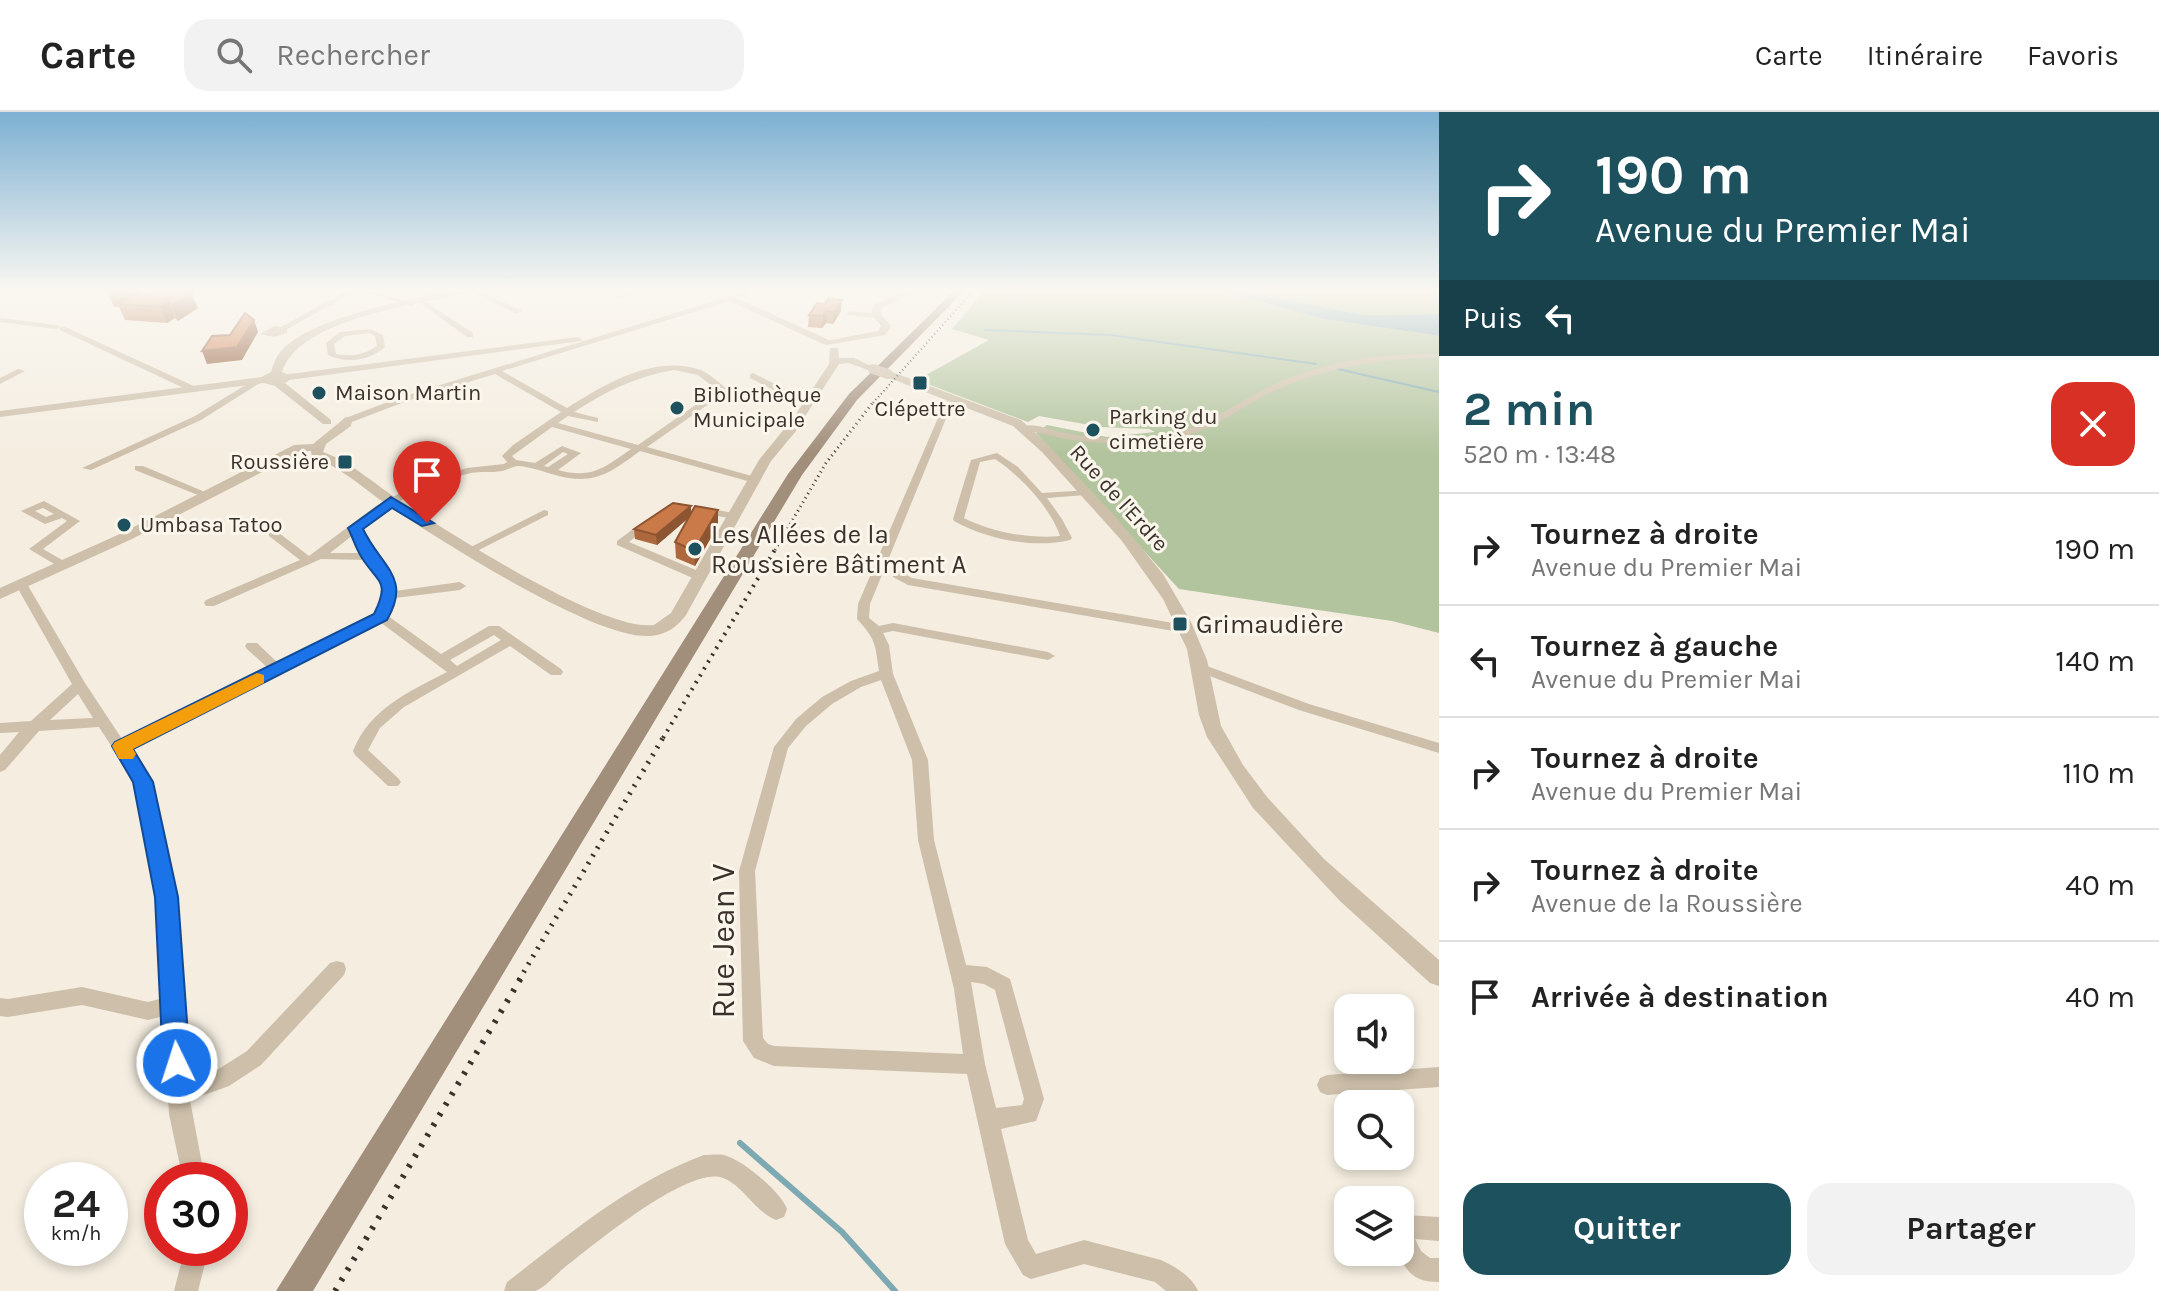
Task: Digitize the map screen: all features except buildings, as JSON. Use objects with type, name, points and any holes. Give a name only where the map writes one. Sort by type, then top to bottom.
[{"type":"main road","points":[[293,1291],[795,474],[853,397],[906,344]]},
{"type":"street","points":[[97,344],[193,389]]},
{"type":"street","points":[[281,378],[284,352],[295,344]]},
{"type":"street","points":[[330,344],[332,355],[358,363]]},
{"type":"street","points":[[358,363],[381,347],[381,344]]},
{"type":"street","points":[[0,414],[260,381],[358,363],[534,344]]},
{"type":"street","points":[[281,378],[327,422],[346,421],[580,344]]},
{"type":"street","points":[[808,344],[833,359],[852,363]]},
{"type":"street","points":[[314,449],[346,467],[391,502],[572,605],[615,624],[643,631],[659,629],[673,621],[765,460],[794,425],[833,359],[862,344]]},
{"type":"street","points":[[1024,428],[1106,440],[1161,438],[1196,431],[1221,420],[1254,398],[1305,373],[1370,359],[1439,356]]},
{"type":"street","name":"Rue de l'Erdre","points":[[833,359],[888,374],[952,402],[997,413],[1024,428],[1151,564],[1163,582],[1199,667],[1206,713],[1238,772],[1311,858],[1439,975]]},
{"type":"street","points":[[210,603],[313,558],[391,502],[460,473],[480,469],[502,470],[513,463],[539,465],[578,477],[596,475],[723,390],[692,371],[668,367],[619,381],[516,447],[507,456],[513,463]]},
{"type":"street","points":[[0,381],[21,371]]},
{"type":"street","points":[[496,371],[569,413],[595,420]]},
{"type":"street","points":[[753,376],[807,404]]},
{"type":"street","points":[[87,468],[198,418],[260,381]]},
{"type":"street","points":[[952,402],[864,604],[863,619],[876,630],[882,645],[886,674],[920,760],[926,840],[1017,1244],[1031,1267],[1084,1252],[1161,1272],[1186,1291]]},
{"type":"street","points":[[0,594],[23,587],[291,454],[304,458],[326,437],[345,426],[346,421]]},
{"type":"street","points":[[314,449],[327,422]]},
{"type":"street","points":[[553,424],[755,480]]},
{"type":"street","points":[[539,465],[562,449],[576,453],[552,469]]},
{"type":"street","points":[[997,456],[1005,460],[1038,496],[1061,524],[1066,538],[1048,542],[975,528],[958,519],[980,457],[997,456]]},
{"type":"street","points":[[139,468],[207,495]]},
{"type":"street","points":[[1038,496],[1086,492]]},
{"type":"street","points":[[687,509],[734,516]]},
{"type":"street","points":[[473,549],[544,513]]},
{"type":"street","points":[[63,514],[75,521],[35,549],[65,566]]},
{"type":"street","points":[[656,515],[621,543],[699,576]]},
{"type":"street","points":[[273,526],[273,534],[313,558],[369,557]]},
{"type":"street","points":[[121,746],[381,617],[391,595],[388,577],[369,557],[355,528]]},
{"type":"street","points":[[897,574],[908,581],[1185,629]]},
{"type":"street","points":[[391,595],[460,586]]},
{"type":"street","points":[[23,587],[79,685],[143,782],[166,897],[179,1093],[191,1162]]},
{"type":"street","points":[[381,617],[457,672]]},
{"type":"street","points":[[876,630],[893,627],[1048,656]]},
{"type":"street","points":[[441,660],[494,629],[556,672]]},
{"type":"street","points":[[393,782],[360,751],[364,733],[376,720],[510,640]]},
{"type":"street","points":[[252,646],[277,669]]},
{"type":"street","points":[[1199,667],[1304,707],[1439,748]]},
{"type":"street","name":"Rue Jean V","points":[[886,674],[855,683],[792,730],[781,747],[747,871],[753,1041],[761,1051],[774,1056],[975,1064]]},
{"type":"street","points":[[0,766],[35,726],[79,685]]},
{"type":"street","points":[[0,728],[104,722]]},
{"type":"street","points":[[179,1093],[222,1079],[254,1058],[337,969]]},
{"type":"street","points":[[958,972],[987,976],[1003,985],[1034,1099],[1029,1114],[989,1120]]},
{"type":"street","points":[[0,1007],[82,996],[148,1011],[173,1004]]},
{"type":"street","points":[[1327,1085],[1439,1077]]},
{"type":"street","points":[[516,1291],[654,1186],[701,1165],[722,1165],[776,1209]]},
{"type":"street","points":[[1439,1229],[1406,1227],[1401,1237],[1413,1259],[1425,1270],[1439,1270]]},
{"type":"street","points":[[186,1291],[192,1266]]},
{"type":"green space","points":[[982,344],[1439,344],[1439,633],[1392,621],[1179,589],[1036,433],[1047,425],[1107,437],[1155,432],[1149,429],[1101,427],[1039,416],[1028,422],[917,380]]},
{"type":"waterway","points":[[1174,344],[1316,364]]},
{"type":"waterway","points":[[1338,369],[1439,392]]},
{"type":"waterway","points":[[740,1143],[842,1232],[895,1291]]},
{"type":"railway","points":[[873,403],[926,344]]},
{"type":"railway","points":[[775,550],[826,463],[874,401]]},
{"type":"railway","points":[[663,738],[776,548]]},
{"type":"railway","points":[[519,980],[664,736]]},
{"type":"railway","points":[[335,1291],[521,978]]},
{"type":"slow traffic","points":[[126,754],[121,746],[257,679]]},
{"type":"place","name":"Clépettre","points":[[920,383]]},
{"type":"place","name":"Maison Martin","points":[[319,393]]},
{"type":"place","name":"Bibliothèque Municipale","points":[[677,408]]},
{"type":"place","name":"Parking du cimetière","points":[[1093,430]]},
{"type":"place","name":"Roussière","points":[[345,462]]},
{"type":"place","name":"Umbasa Tatoo","points":[[124,525]]},
{"type":"place","name":"Les Allées de la Roussière Bâtiment A","points":[[695,549]]},
{"type":"place","name":"Grimaudière","points":[[1180,624]]},
{"type":"route","points":[[177,1063],[166,897],[143,782],[121,746],[381,617],[389,606],[391,595],[388,577],[369,557],[355,528],[391,502],[427,523]]}]
